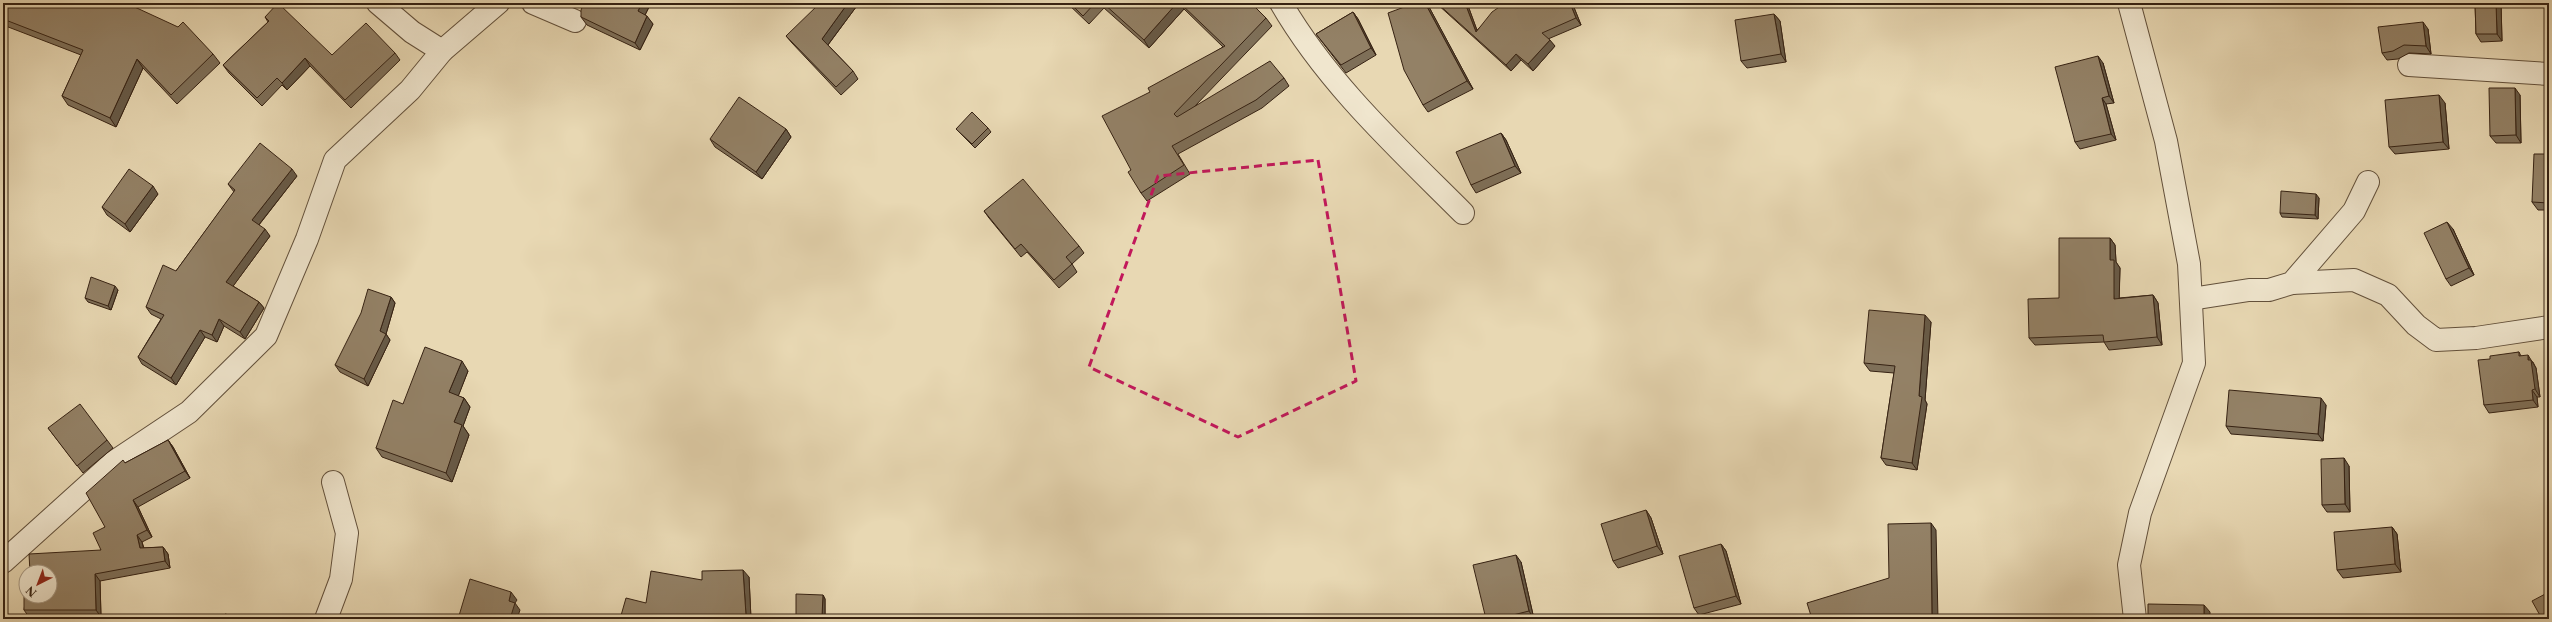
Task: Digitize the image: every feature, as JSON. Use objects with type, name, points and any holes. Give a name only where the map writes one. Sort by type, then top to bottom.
[{"type":"street","points":[[378,3],[412,32],[442,51]]},
{"type":"street","points":[[533,3],[575,21]]},
{"type":"street","points":[[1281,3],[1298,32],[1377,128],[1463,213]]},
{"type":"street","points":[[2129,3],[2166,141],[2189,264],[2194,363],[2140,513],[2129,565],[2135,619]]},
{"type":"street","points":[[3,562],[114,462],[189,412],[266,336],[307,239],[335,160],[410,90],[442,51],[500,4]]},
{"type":"street","points":[[2409,65],[2549,74]]},
{"type":"street","points":[[2292,283],[2354,211],[2368,182]]},
{"type":"street","points":[[2191,299],[2250,290],[2269,290],[2292,283],[2354,280],[2388,296],[2416,325],[2436,340],[2476,338],[2549,327]]},
{"type":"street","points":[[326,619],[341,579],[347,533],[332,482]]},
{"type":"highlighted area","points":[[1318,160],[1356,381],[1238,437],[1089,367],[1158,176]]},
{"type":"building","points":[[3,3],[109,3],[118,6],[120,3],[126,3],[178,27],[183,22],[213,54],[171,95],[137,59],[110,118],[62,96],[83,50],[3,19]]},
{"type":"building","points":[[278,3],[332,55],[366,23],[395,53],[345,100],[305,58],[282,83],[277,78],[257,98],[223,65],[269,21],[265,17]]},
{"type":"building","points":[[584,3],[642,3],[638,11],[647,16],[635,43],[581,17],[581,10]]},
{"type":"building","points":[[820,3],[848,3],[822,39],[853,71],[836,87],[786,36]]},
{"type":"building","points":[[1070,3],[1095,3],[1083,16]]},
{"type":"building","points":[[1103,3],[1177,3],[1144,40]]},
{"type":"building","points":[[1180,3],[1251,3],[1266,18],[1174,114],[1177,117],[1270,61],[1284,78],[1256,100],[1172,146],[1184,165],[1141,193],[1128,172],[1131,170],[1102,116],[1150,92],[1148,88],[1225,46]]},
{"type":"building","points":[[1415,3],[1425,3],[1467,81],[1423,105],[1404,70],[1388,13]]},
{"type":"building","points":[[1437,3],[1465,3],[1476,32],[1492,12],[1505,3],[1570,3],[1576,18],[1542,33],[1550,40],[1528,64],[1516,54],[1506,65]]},
{"type":"building","points":[[2475,3],[2496,3],[2497,34],[2476,34]]},
{"type":"building","points":[[1353,12],[1371,48],[1341,65],[1316,34]]},
{"type":"building","points":[[1774,14],[1781,54],[1741,61],[1735,20]]},
{"type":"building","points":[[2423,22],[2426,46],[2404,45],[2393,51],[2382,53],[2378,27]]},
{"type":"building","points":[[2098,56],[2109,96],[2102,98],[2111,134],[2075,142],[2055,67]]},
{"type":"building","points":[[2489,88],[2515,88],[2516,135],[2490,136]]},
{"type":"building","points":[[2439,95],[2443,142],[2389,147],[2385,100]]},
{"type":"building","points":[[739,97],[786,129],[756,172],[710,139]]},
{"type":"building","points":[[972,112],[988,128],[972,144],[956,129]]},
{"type":"building","points":[[1501,133],[1515,166],[1471,185],[1456,152]]},
{"type":"building","points":[[260,143],[292,169],[252,220],[265,229],[226,282],[259,302],[240,332],[219,319],[212,335],[200,330],[171,378],[138,357],[164,315],[146,307],[163,265],[176,271],[235,190],[228,184]]},
{"type":"building","points":[[2534,154],[2549,154],[2549,203],[2532,202]]},
{"type":"building","points":[[129,169],[153,186],[125,224],[102,207]]},
{"type":"building","points":[[1023,179],[1079,246],[1066,257],[1072,264],[1054,280],[1021,244],[1015,249],[984,211]]},
{"type":"building","points":[[2281,191],[2316,194],[2315,215],[2280,213]]},
{"type":"building","points":[[2447,222],[2469,268],[2446,279],[2424,233]]},
{"type":"building","points":[[2059,238],[2110,238],[2110,260],[2114,260],[2114,299],[2153,295],[2157,337],[2104,342],[2103,335],[2029,338],[2028,299],[2059,298]]},
{"type":"building","points":[[91,277],[115,286],[108,306],[85,298]]},
{"type":"building","points":[[368,289],[391,297],[380,331],[386,334],[364,379],[335,365],[361,313]]},
{"type":"building","points":[[1869,310],[1925,315],[1919,396],[1922,397],[1912,463],[1881,458],[1895,366],[1864,363]]},
{"type":"building","points":[[425,347],[462,361],[449,392],[464,398],[454,422],[462,425],[446,473],[376,448],[393,400],[403,404]]},
{"type":"building","points":[[2519,352],[2519,356],[2528,355],[2528,360],[2531,360],[2535,389],[2532,390],[2533,400],[2484,405],[2478,360],[2490,359],[2490,356]]},
{"type":"building","points":[[2229,390],[2321,398],[2318,434],[2226,426]]},
{"type":"building","points":[[80,404],[107,440],[77,466],[48,428]]},
{"type":"building","points":[[168,440],[185,471],[133,500],[147,530],[137,535],[140,548],[163,547],[165,561],[95,574],[96,610],[24,610],[24,604],[58,604],[58,564],[30,564],[29,554],[101,550],[93,533],[105,527],[86,493],[123,460],[125,463]]},
{"type":"building","points":[[2344,458],[2345,504],[2322,505],[2321,459]]},
{"type":"building","points":[[1646,510],[1657,546],[1613,561],[1601,524]]},
{"type":"building","points":[[1931,523],[1932,619],[1812,619],[1807,603],[1889,578],[1888,524]]},
{"type":"building","points":[[2392,527],[2395,564],[2337,570],[2334,532]]},
{"type":"building","points":[[1721,544],[1736,596],[1694,608],[1679,556]]},
{"type":"building","points":[[1516,555],[1529,611],[1497,619],[1486,619],[1473,565]]},
{"type":"building","points":[[743,570],[746,615],[677,617],[676,619],[620,619],[626,598],[646,603],[651,571],[702,580],[702,571]]},
{"type":"building","points":[[470,579],[511,592],[509,601],[515,603],[510,619],[458,619]]},
{"type":"building","points":[[2549,592],[2549,619],[2542,619],[2532,601]]},
{"type":"building","points":[[796,594],[823,595],[822,617],[796,617]]},
{"type":"building","points":[[2148,604],[2204,605],[2204,619],[2148,619]]},
{"type":"building","points":[[225,614],[247,619],[224,619]]}]
